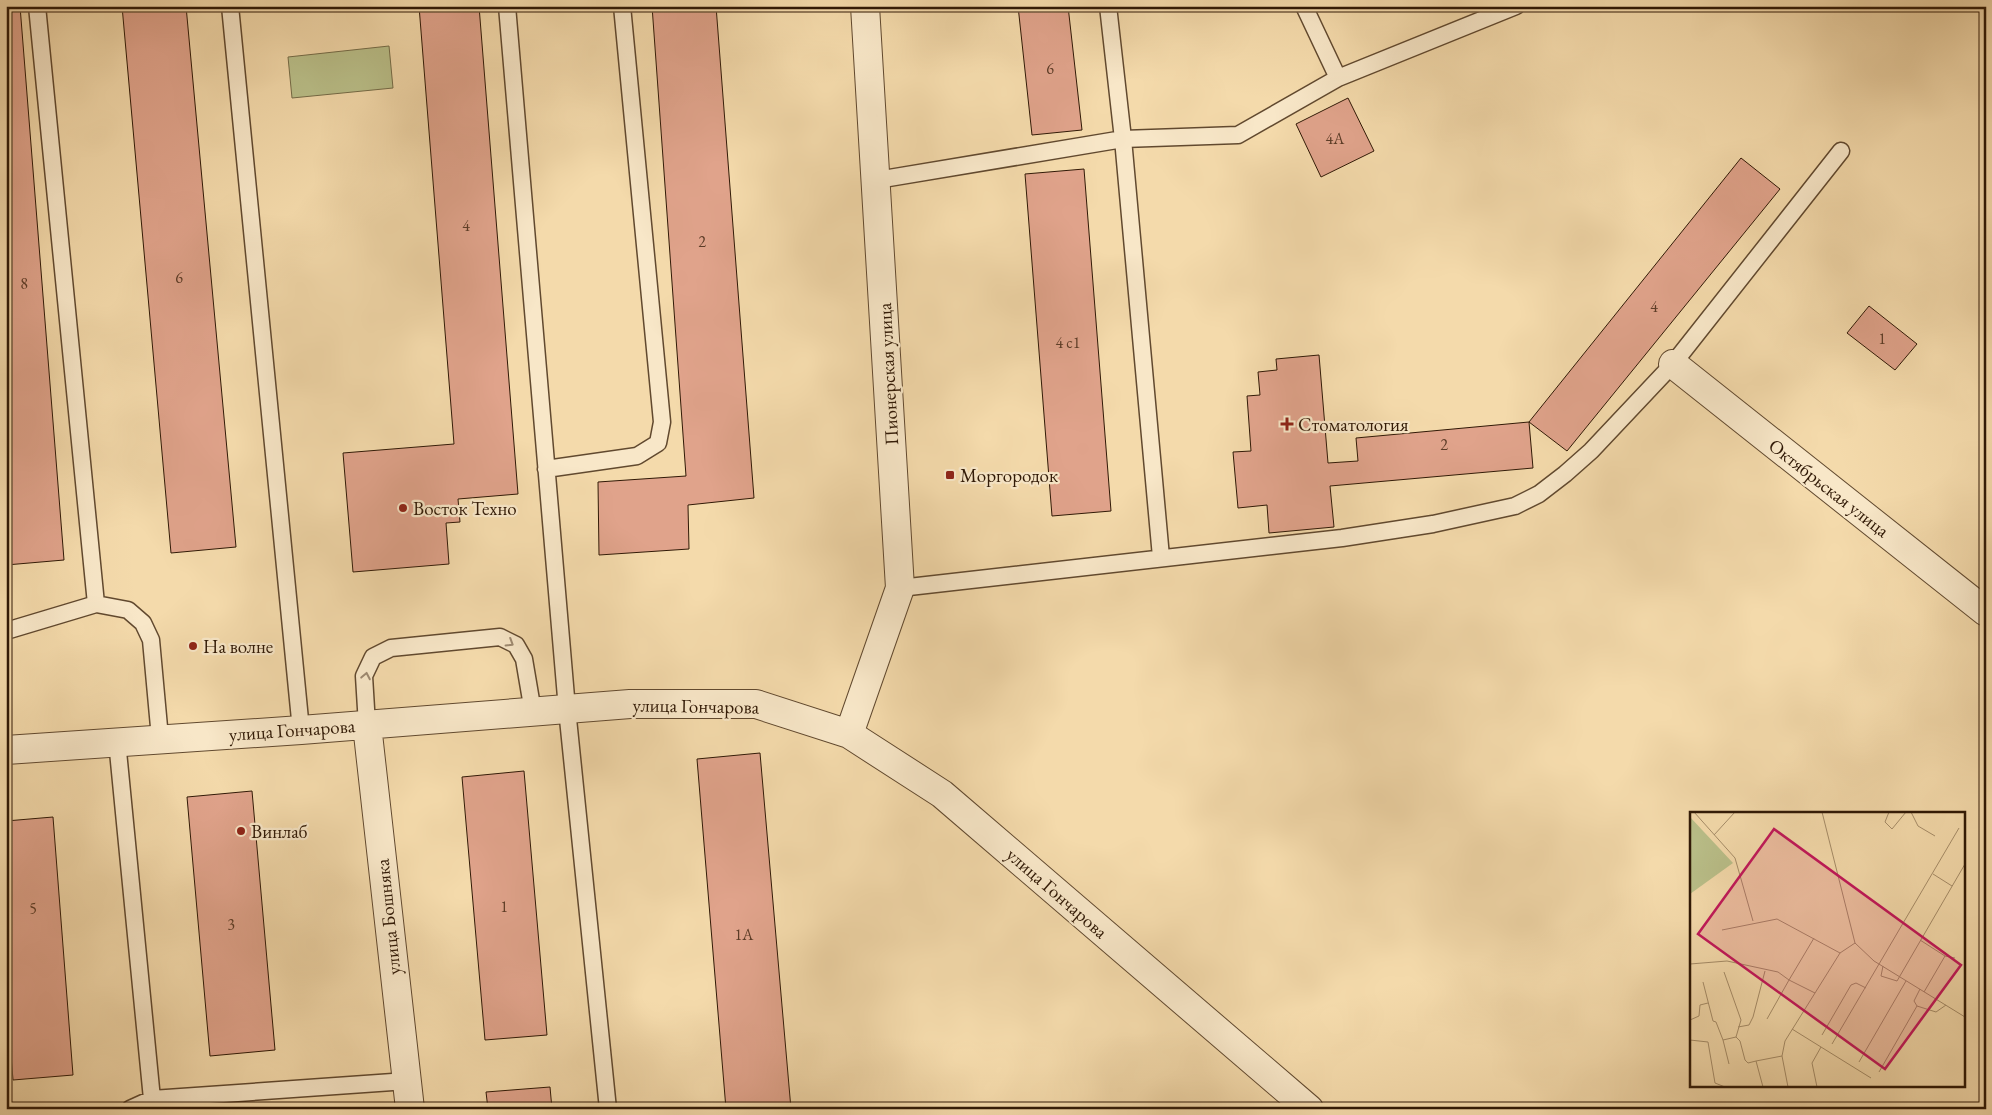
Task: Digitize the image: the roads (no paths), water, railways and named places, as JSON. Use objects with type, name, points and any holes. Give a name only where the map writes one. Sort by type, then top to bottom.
[{"type":"street","name":"Пионерская улица","points":[[849,734],[900,588],[877,180],[865,6]]},
{"type":"street","name":"Октябрьская улица","points":[[1673,364],[1986,612]]},
{"type":"street","name":"улица Гончарова","points":[[6,750],[160,738],[301,730],[630,704],[756,704],[849,734],[942,794],[1309,1109]]},
{"type":"street","name":"улица Бошняка","points":[[367,725],[410,1109]]},
{"type":"lane","points":[[37,6],[96,604]]},
{"type":"lane","points":[[230,6],[301,730]]},
{"type":"lane","points":[[507,6],[567,709],[608,1109]]},
{"type":"lane","points":[[546,469],[637,456],[658,443],[662,422],[622,6]]},
{"type":"lane","points":[[1108,6],[1123,139],[1161,558]]},
{"type":"lane","points":[[1304,6],[1338,78]]},
{"type":"lane","points":[[877,180],[1123,139],[1238,135],[1338,78],[1516,6]]},
{"type":"lane","points":[[900,588],[1342,538],[1433,524],[1515,506],[1539,494],[1591,451],[1673,364],[1841,151]]},
{"type":"lane","points":[[6,631],[96,604],[128,610],[143,623],[151,640],[160,738]]},
{"type":"lane","points":[[367,725],[364,676],[373,657],[391,648],[500,637],[516,645],[524,659],[533,712]]},
{"type":"lane","points":[[117,741],[152,1099]]},
{"type":"lane","points":[[130,1109],[152,1099],[407,1081]]},
{"type":"place","name":"Стоматология","points":[[1287,424]]},
{"type":"place","name":"Моргородок","points":[[950,475]]},
{"type":"place","name":"Восток Техно","points":[[403,508]]},
{"type":"place","name":"На волне","points":[[193,646]]},
{"type":"place","name":"Винлаб","points":[[241,831]]}]
